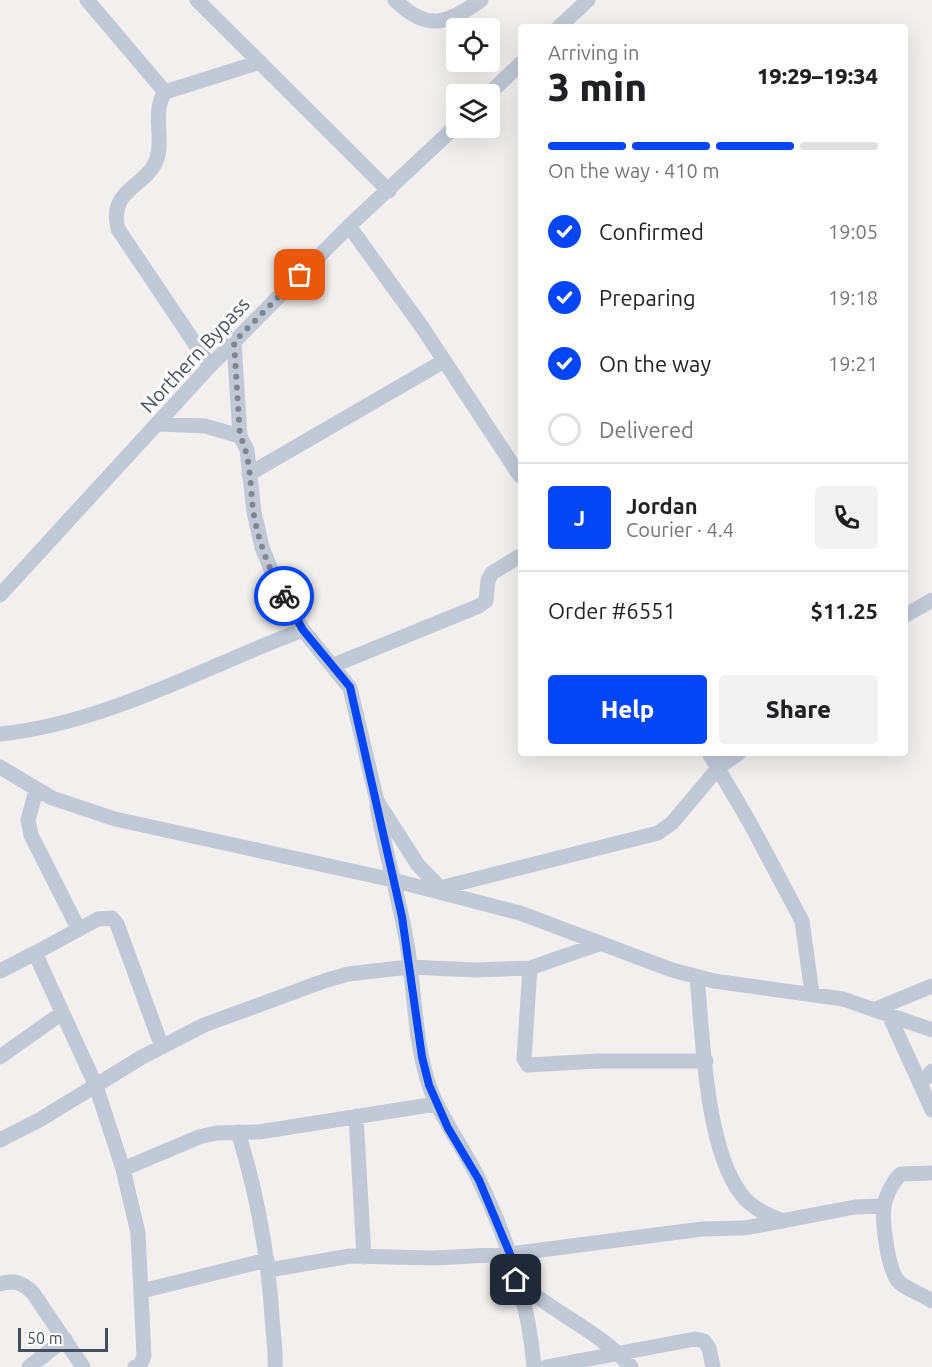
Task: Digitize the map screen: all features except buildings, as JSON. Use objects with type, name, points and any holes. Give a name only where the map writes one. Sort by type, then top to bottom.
[{"type":"street","points":[[87,0],[165,92]]},
{"type":"street","points":[[197,0],[389,191]]},
{"type":"street","points":[[395,0],[406,12],[430,22],[445,21],[458,16],[481,0]]},
{"type":"street","points":[[562,24],[588,0]]},
{"type":"street","points":[[165,92],[260,62]]},
{"type":"street","points":[[499,84],[518,66]]},
{"type":"street","points":[[165,92],[159,109],[158,158],[154,166],[131,186],[118,203],[115,216],[118,229],[210,366]]},
{"type":"street","name":"Northern Bypass","points":[[0,595],[160,424],[210,366],[350,226],[446,136]]},
{"type":"street","points":[[350,226],[380,265],[518,473]]},
{"type":"street","points":[[234,342],[240,436],[247,450],[262,547],[277,585],[303,630],[334,666],[352,695],[402,917],[422,1057],[436,1104],[479,1180],[510,1254],[530,1337],[534,1367]]},
{"type":"street","points":[[249,474],[372,405],[444,361]]},
{"type":"street","points":[[160,424],[205,426],[240,436]]},
{"type":"street","points":[[334,666],[479,606],[488,595],[488,580],[492,573],[518,557]]},
{"type":"street","points":[[908,614],[932,600]]},
{"type":"street","points":[[0,734],[59,724],[135,698],[303,630]]},
{"type":"street","points":[[711,756],[802,921],[812,993]]},
{"type":"street","points":[[444,892],[658,832],[672,823],[719,767],[735,756]]},
{"type":"street","points":[[0,767],[52,798],[115,819],[444,892],[520,913],[599,944],[697,977],[812,993],[882,1011],[932,1030]]},
{"type":"street","points":[[36,790],[28,820],[31,835],[78,928]]},
{"type":"street","points":[[377,801],[418,865],[444,892]]},
{"type":"street","points":[[0,971],[78,928],[105,917],[112,918],[117,924],[162,1047]]},
{"type":"street","points":[[0,1140],[162,1047],[204,1026],[324,981],[348,974],[409,967],[475,970],[530,968],[599,944]]},
{"type":"street","points":[[35,952],[96,1086],[123,1169],[138,1233],[142,1291],[144,1356],[140,1365],[135,1367]]},
{"type":"street","points":[[530,968],[524,1059],[528,1065],[599,1060],[706,1061]]},
{"type":"street","points":[[697,977],[706,1061],[718,1140],[731,1180],[742,1197],[760,1211],[783,1221]]},
{"type":"street","points":[[882,1011],[932,986]]},
{"type":"street","points":[[882,1011],[921,1083],[932,1110]]},
{"type":"street","points":[[0,1057],[62,1013]]},
{"type":"street","points":[[921,1083],[932,1071]]},
{"type":"street","points":[[123,1169],[199,1137],[259,1132],[436,1104]]},
{"type":"street","points":[[356,1116],[364,1257]]},
{"type":"street","points":[[238,1132],[253,1180],[268,1265],[275,1367]]},
{"type":"street","points":[[932,1173],[901,1174],[894,1183],[884,1206],[889,1260],[893,1274],[900,1283],[932,1301]]},
{"type":"street","points":[[142,1291],[268,1265],[364,1257],[434,1258],[510,1254],[702,1229],[745,1228],[855,1207],[884,1206]]},
{"type":"street","points":[[516,1280],[533,1296],[617,1352],[631,1367]]},
{"type":"street","points":[[0,1284],[14,1281],[25,1285],[83,1367]]},
{"type":"street","points":[[29,1367],[65,1339]]},
{"type":"street","points":[[546,1367],[695,1339],[704,1341],[709,1348],[713,1367]]},
{"type":"way so far","points":[[284,596],[277,585],[262,547],[254,512],[247,450],[240,436],[234,342],[300,275]]},
{"type":"route","points":[[284,596],[303,630],[350,687],[398,896],[422,1057],[429,1085],[448,1128],[467,1156],[479,1180],[510,1254],[516,1280]]}]
